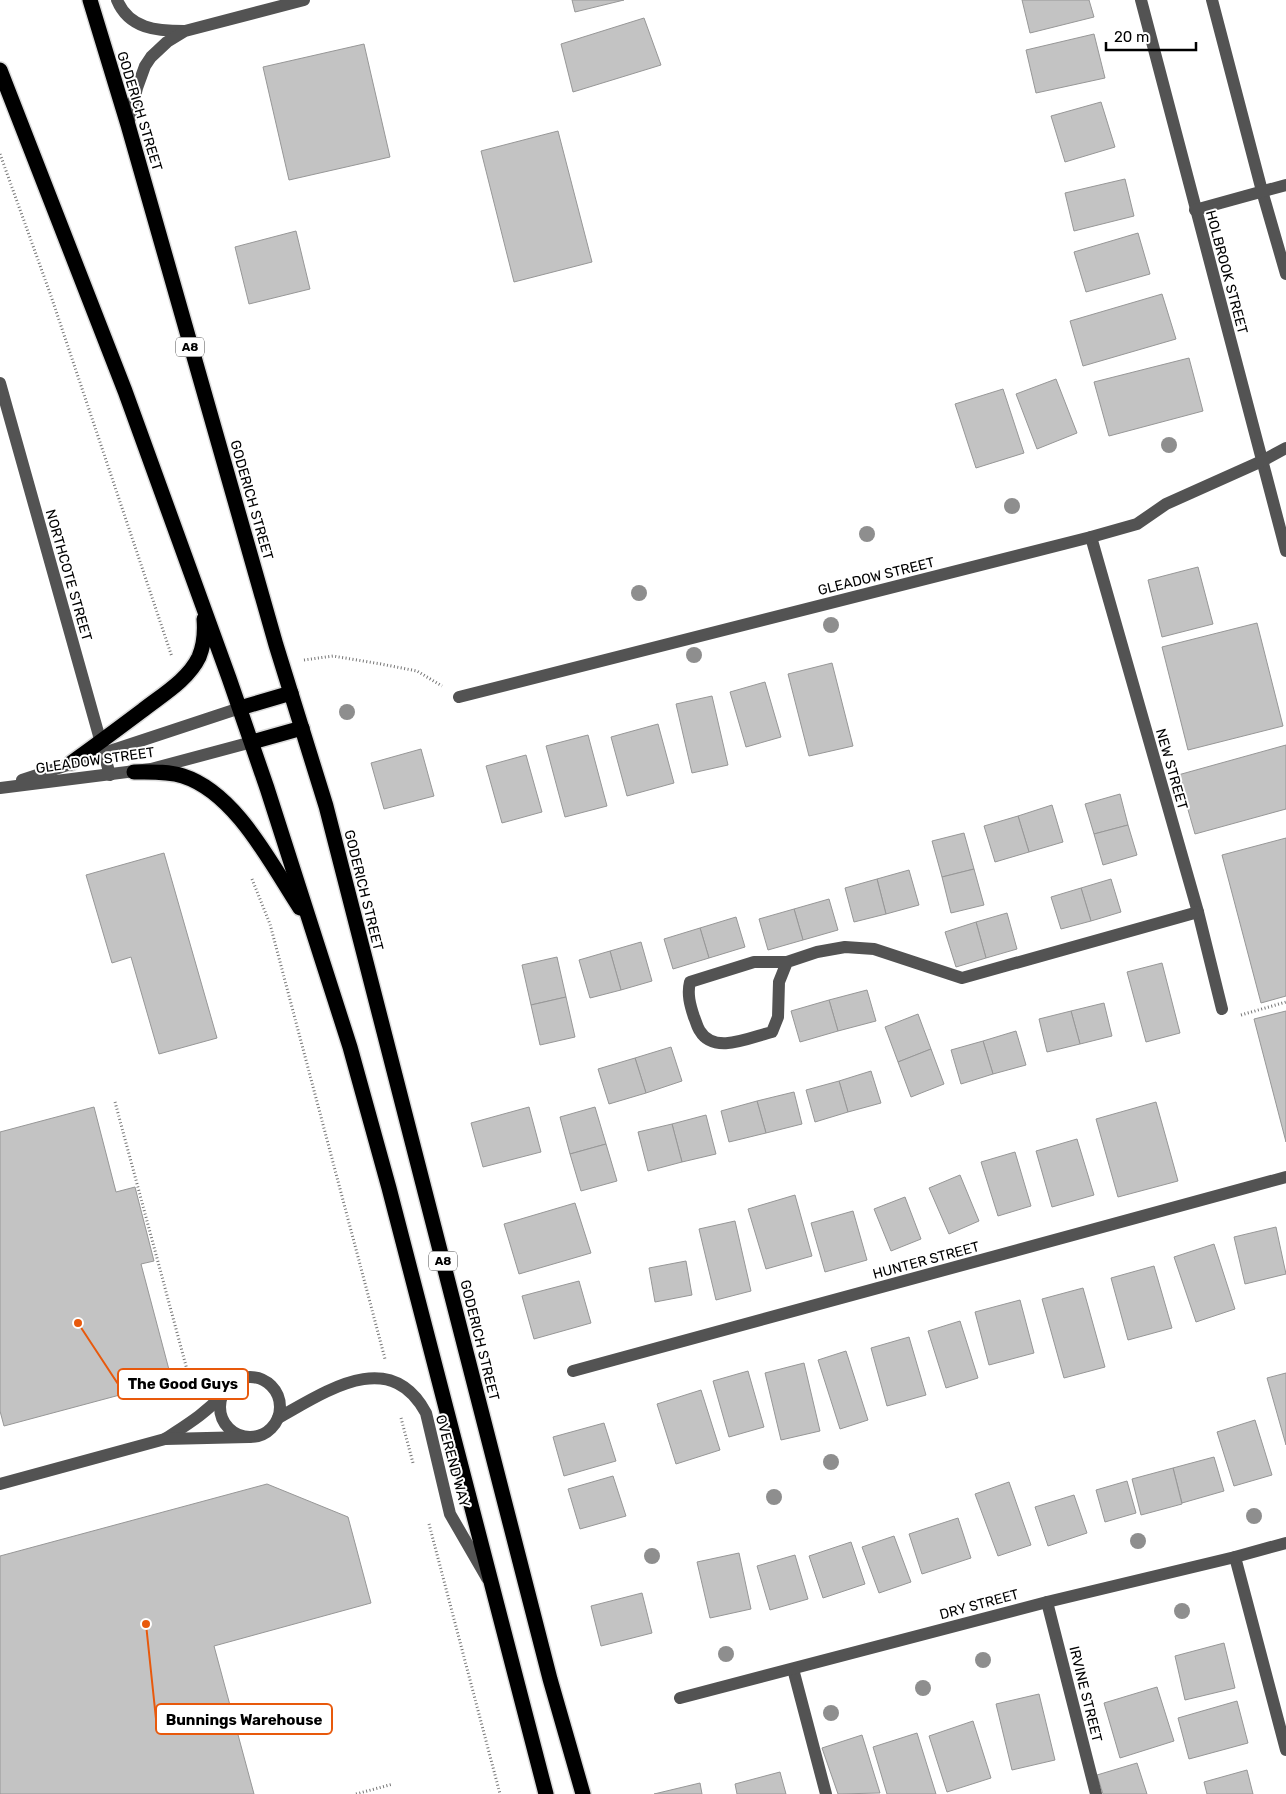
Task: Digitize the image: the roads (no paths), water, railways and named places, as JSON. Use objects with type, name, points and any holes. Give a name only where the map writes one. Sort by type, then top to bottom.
[{"type":"highway","name":"GODERICH STREET","points":[[90,0],[128,125],[282,664],[326,806],[548,1670],[583,1794]]},
{"type":"highway","name":"A8","points":[[0,70],[125,391],[199,592],[252,742],[350,1047],[390,1188],[546,1794]]},
{"type":"highway","points":[[71,763],[103,747],[186,674],[199,656],[205,633],[205,622],[199,592]]},
{"type":"highway","points":[[240,708],[291,693]]},
{"type":"highway","points":[[252,742],[302,728]]},
{"type":"highway","points":[[134,772],[157,772],[183,776],[197,782],[217,795],[236,813],[310,924]]},
{"type":"street","points":[[117,0],[130,19],[142,27],[162,31],[185,31],[304,0]]},
{"type":"street","name":"HOLBROOK STREET","points":[[1141,0],[1286,551]]},
{"type":"street","points":[[1212,0],[1262,191],[1286,274]]},
{"type":"street","points":[[128,125],[141,76],[148,61],[166,42],[185,31]]},
{"type":"street","points":[[1195,210],[1286,184]]},
{"type":"street","name":"NORTHCOTE STREET","points":[[0,383],[3,409],[110,775]]},
{"type":"street","name":"GLEADOW STREET","points":[[459,697],[1091,538],[1137,524],[1166,504],[1262,461],[1286,448]]},
{"type":"street","name":"NEW STREET","points":[[1091,538],[1198,912],[1222,1009]]},
{"type":"street","name":"GLEADOW STREET","points":[[103,747],[240,708]]},
{"type":"street","name":"GLEADOW STREET","points":[[0,788],[151,769],[252,742]]},
{"type":"street","name":"GLEADOW STREET","points":[[0,788],[71,763]]},
{"type":"street","points":[[787,962],[779,982],[778,1017],[772,1032],[725,1044],[712,1043],[700,1032],[688,992],[690,982],[754,962],[787,962],[817,952],[846,947],[874,949],[962,978],[1198,912]]},
{"type":"street","name":"HUNTER STREET","points":[[573,1372],[1286,1177]]},
{"type":"street","points":[[0,1484],[165,1438],[258,1436],[274,1426],[280,1408],[279,1400],[275,1391],[261,1380],[243,1378],[228,1388],[205,1413],[165,1438]]},
{"type":"street","name":"OVEREND WAY","points":[[278,1418],[339,1385],[376,1378],[391,1381],[407,1389],[418,1399],[426,1413],[450,1514],[492,1587]]},
{"type":"street","points":[[222,1396],[220,1405],[225,1424],[240,1436],[249,1437]]},
{"type":"street","name":"DRY STREET","points":[[680,1698],[1047,1602],[1286,1543]]},
{"type":"street","points":[[1235,1557],[1286,1750]]},
{"type":"street","name":"IRVINE STREET","points":[[1047,1602],[1096,1794]]},
{"type":"street","points":[[793,1669],[826,1794]]},
{"type":"place","name":"The Good Guys","points":[[78,1323]]},
{"type":"place","name":"Bunnings Warehouse","points":[[146,1624]]}]
